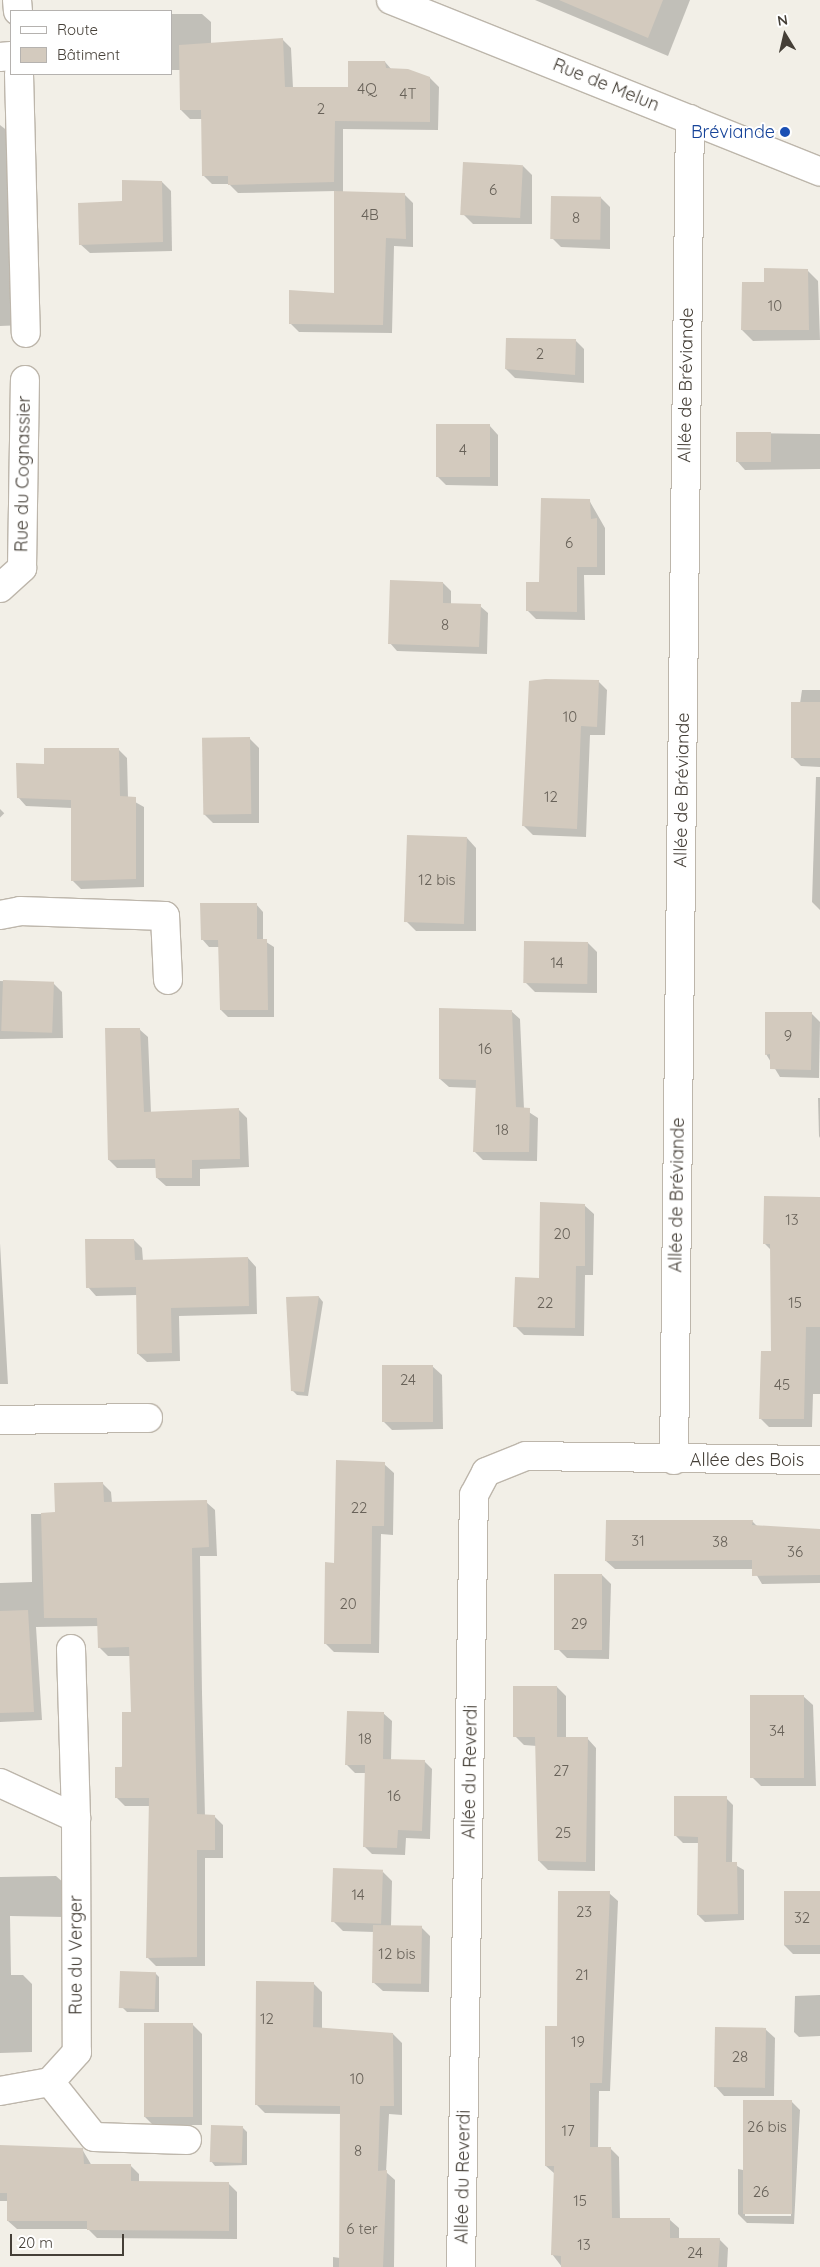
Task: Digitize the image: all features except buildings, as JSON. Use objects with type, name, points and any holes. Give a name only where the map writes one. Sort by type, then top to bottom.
[{"type":"street","name":"Rue de Melun","points":[[405,3],[820,172]]},
{"type":"street","points":[[19,75],[26,333]]},
{"type":"street","name":"Allée de Bréviande","points":[[674,1460],[690,119]]},
{"type":"street","name":"Rue du Cognassier","points":[[0,588],[22,568],[25,380]]},
{"type":"street","points":[[0,915],[20,910],[165,916],[168,980]]},
{"type":"street","points":[[0,1420],[148,1418]]},
{"type":"street","name":"Allée du Reverdi","points":[[461,2267],[474,1495],[486,1472],[526,1456],[674,1460]]},
{"type":"street","name":"Allée des Bois","points":[[674,1460],[820,1460]]},
{"type":"street","name":"Rue du Verger","points":[[50,2082],[77,2052],[76,1818],[71,1649]]},
{"type":"street","points":[[0,1783],[76,1818]]},
{"type":"street","points":[[0,2092],[50,2082],[94,2137],[187,2140]]},
{"type":"place","name":"Bréviande","points":[[785,132]]}]
